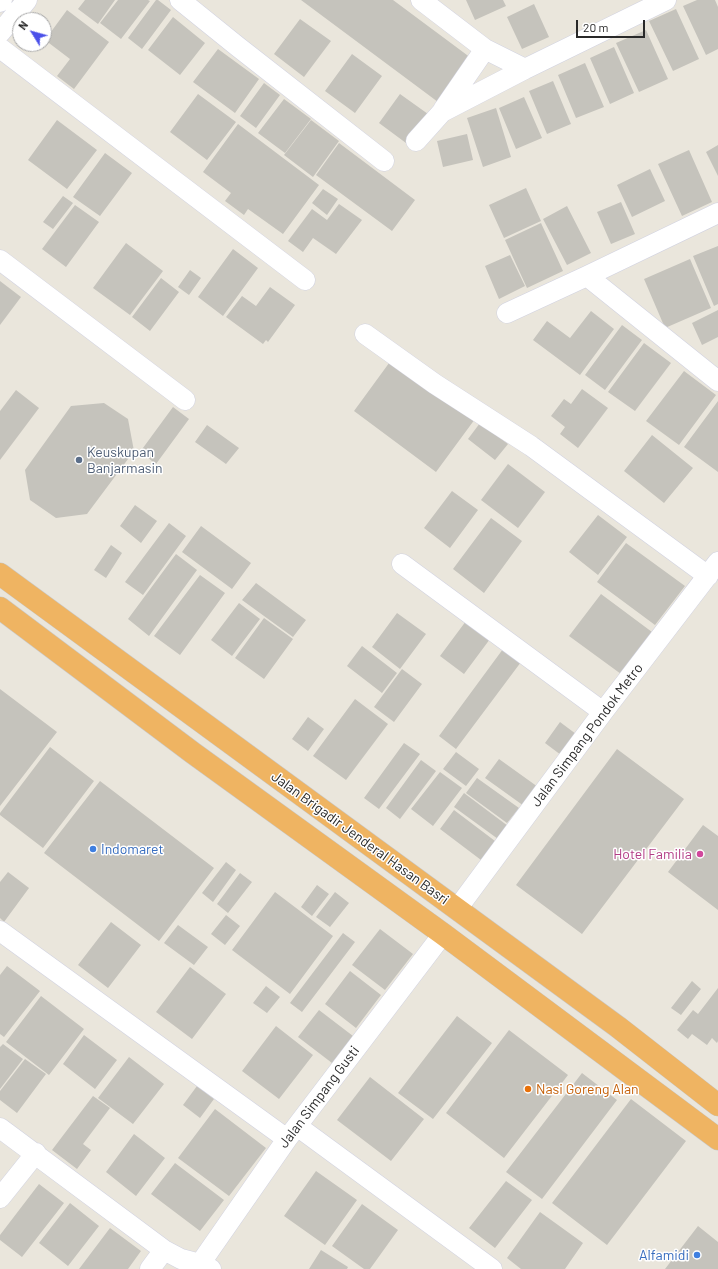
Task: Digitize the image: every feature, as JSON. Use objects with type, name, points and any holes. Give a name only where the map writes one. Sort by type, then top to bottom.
[{"type":"highway","name":"Jalan Brigadir Jenderal Hasan Basri","points":[[0,574],[618,1027],[718,1105]]},
{"type":"highway","name":"Jalan Brigadir Jenderal Hasan Basri","points":[[0,608],[193,753],[443,934],[718,1139]]},
{"type":"highway","points":[[193,753],[209,728]]},
{"type":"highway","points":[[601,1052],[618,1027]]},
{"type":"street","points":[[0,33],[27,0]]},
{"type":"street","points":[[180,0],[236,46],[384,161]]},
{"type":"street","points":[[421,0],[485,49],[525,69]]},
{"type":"street","points":[[442,112],[525,69],[666,0]]},
{"type":"street","points":[[0,48],[305,280]]},
{"type":"street","points":[[416,141],[442,112],[485,49]]},
{"type":"street","points":[[507,313],[718,213]]},
{"type":"street","points":[[0,260],[185,400]]},
{"type":"street","points":[[587,276],[718,381]]},
{"type":"street","points":[[365,334],[436,384],[531,446],[713,569]]},
{"type":"street","points":[[402,564],[603,712]]},
{"type":"street","name":"Jalan Simpang Pondok Metro","points":[[457,909],[603,712],[713,569]]},
{"type":"street","points":[[0,931],[492,1269]]},
{"type":"street","name":"Jalan Simpang Gusti","points":[[206,1266],[292,1133],[443,934]]},
{"type":"street","points":[[0,1128],[164,1250],[181,1259],[206,1266]]},
{"type":"street","points":[[0,1198],[36,1154]]},
{"type":"street","points":[[150,1269],[164,1250]]},
{"type":"building","points":[[85,0],[115,0],[98,24],[78,9]]},
{"type":"building","points":[[118,0],[150,1],[121,39],[100,23]]},
{"type":"building","points":[[156,0],[171,10],[142,49],[128,38]]},
{"type":"building","points":[[301,0],[393,0],[471,58],[438,102]]},
{"type":"building","points":[[466,0],[503,0],[506,6],[475,20]]},
{"type":"building","points":[[697,0],[715,0],[718,7],[718,49],[706,55],[683,6]]},
{"type":"building","points":[[534,4],[549,37],[522,49],[507,17]]},
{"type":"building","points":[[676,9],[699,59],[673,71],[649,21]]},
{"type":"building","points":[[67,10],[109,42],[74,89],[57,76],[70,59],[52,45],[52,30]]},
{"type":"building","points":[[173,17],[205,43],[180,75],[148,50]]},
{"type":"building","points":[[300,19],[331,41],[304,77],[274,54]]},
{"type":"building","points":[[646,30],[668,79],[639,92],[616,43]]},
{"type":"building","points":[[614,47],[634,93],[610,104],[590,58]]},
{"type":"building","points":[[218,49],[259,79],[235,113],[193,82]]},
{"type":"building","points":[[352,54],[382,76],[355,113],[325,91]]},
{"type":"building","points":[[585,63],[604,107],[576,118],[558,75]]},
{"type":"building","points":[[553,81],[571,124],[547,134],[529,91]]},
{"type":"building","points":[[264,83],[280,95],[256,128],[240,116]]},
{"type":"building","points":[[198,94],[236,122],[207,160],[170,132]]},
{"type":"building","points":[[400,94],[428,114],[406,143],[379,123]]},
{"type":"building","points":[[524,97],[542,138],[516,149],[499,108]]},
{"type":"building","points":[[284,99],[311,119],[285,153],[258,133]]},
{"type":"building","points":[[496,108],[511,157],[483,167],[467,118]]},
{"type":"building","points":[[57,120],[97,150],[67,189],[28,160]]},
{"type":"building","points":[[311,120],[339,141],[313,177],[284,155]]},
{"type":"building","points":[[238,124],[319,185],[283,234],[248,209],[244,215],[225,201],[231,193],[203,172]]},
{"type":"building","points":[[467,134],[473,160],[443,167],[437,141]]},
{"type":"building","points":[[339,143],[415,200],[392,231],[316,175]]},
{"type":"building","points":[[718,145],[718,176],[706,152]]},
{"type":"building","points":[[689,150],[712,202],[682,216],[658,164]]},
{"type":"building","points":[[105,153],[132,173],[100,216],[73,197]]},
{"type":"building","points":[[650,169],[665,201],[632,217],[617,185]]},
{"type":"building","points":[[526,188],[541,221],[504,238],[489,205]]},
{"type":"building","points":[[323,189],[338,199],[327,215],[312,203]]},
{"type":"building","points":[[63,196],[73,203],[53,229],[43,222]]},
{"type":"building","points":[[621,202],[635,234],[611,244],[597,212]]},
{"type":"building","points":[[339,204],[362,220],[336,254],[313,238],[303,252],[288,241],[312,209],[327,220]]},
{"type":"building","points":[[75,205],[99,222],[66,267],[42,249]]},
{"type":"building","points":[[567,206],[591,253],[567,265],[543,219]]},
{"type":"building","points":[[541,223],[563,271],[527,288],[505,240]]},
{"type":"building","points":[[126,243],[163,271],[130,315],[93,288]]},
{"type":"building","points":[[718,246],[718,304],[714,306],[693,256]]},
{"type":"building","points":[[233,249],[258,268],[223,316],[198,297]]},
{"type":"building","points":[[510,255],[525,286],[499,299],[485,266]]},
{"type":"building","points":[[690,259],[711,308],[665,328],[644,279]]},
{"type":"building","points":[[190,270],[201,278],[189,295],[178,287]]},
{"type":"building","points":[[161,278],[179,292],[150,331],[132,317]]},
{"type":"building","points":[[0,281],[21,297],[0,325]]},
{"type":"building","points":[[270,287],[295,305],[268,342],[266,340],[263,344],[226,317],[242,296],[256,306]]},
{"type":"building","points":[[718,310],[718,337],[702,345],[692,323]]},
{"type":"building","points":[[591,311],[614,329],[580,375],[533,340],[547,321],[570,338]]},
{"type":"building","points":[[622,325],[642,340],[605,390],[585,375]]},
{"type":"building","points":[[644,343],[671,363],[635,411],[608,392]]},
{"type":"building","points":[[392,359],[475,419],[436,472],[354,411]]},
{"type":"building","points":[[684,371],[716,395],[679,445],[646,421]]},
{"type":"building","points":[[582,389],[608,408],[578,448],[560,434],[565,427],[551,416],[564,399],[571,404]]},
{"type":"building","points":[[16,390],[39,408],[0,460],[0,411]]},
{"type":"building","points":[[718,401],[718,472],[684,447]]},
{"type":"building","name":"Keuskupan Banjarmasin","points":[[104,403],[128,419],[134,451],[87,514],[56,518],[30,500],[25,470],[71,406]]},
{"type":"building","points":[[173,407],[189,419],[156,464],[140,452]]},
{"type":"building","points":[[480,423],[508,444],[495,460],[468,439]]},
{"type":"building","points":[[207,425],[239,448],[226,464],[195,442]]},
{"type":"building","points":[[652,435],[693,468],[664,503],[624,471]]},
{"type":"building","points":[[508,464],[545,492],[518,528],[481,500]]},
{"type":"building","points":[[452,491],[478,510],[450,548],[424,528]]},
{"type":"building","points":[[135,505],[157,521],[141,543],[120,526]]},
{"type":"building","points":[[598,515],[627,537],[598,575],[569,552]]},
{"type":"building","points":[[491,518],[522,541],[484,593],[453,569]]},
{"type":"building","points":[[169,523],[186,536],[143,595],[125,582]]},
{"type":"building","points":[[201,526],[251,563],[232,589],[182,552]]},
{"type":"building","points":[[626,543],[685,586],[655,625],[597,582]]},
{"type":"building","points":[[111,545],[122,553],[106,578],[94,570]]},
{"type":"building","points":[[176,554],[197,570],[149,636],[128,619]]},
{"type":"building","points":[[200,575],[225,593],[180,655],[154,636]]},
{"type":"building","points":[[256,583],[306,620],[293,637],[242,600]]},
{"type":"building","points":[[601,594],[652,632],[621,674],[569,636]]},
{"type":"building","points":[[239,603],[260,619],[232,656],[211,640]]},
{"type":"building","points":[[397,613],[426,634],[400,669],[372,647]]},
{"type":"building","points":[[264,618],[293,639],[264,679],[235,658]]},
{"type":"building","points":[[466,621],[490,639],[464,674],[440,656]]},
{"type":"building","points":[[362,646],[397,673],[382,693],[347,666]]},
{"type":"building","points":[[503,649],[521,662],[456,749],[439,736]]},
{"type":"building","points":[[402,669],[422,684],[394,722],[374,707]]},
{"type":"building","points":[[0,689],[57,732],[0,806]]},
{"type":"building","points":[[355,699],[388,724],[346,780],[313,756]]},
{"type":"building","points":[[308,717],[324,729],[308,751],[292,739]]},
{"type":"building","points":[[560,722],[576,734],[561,755],[545,743]]},
{"type":"building","points":[[404,743],[420,754],[379,809],[364,798]]},
{"type":"building","points":[[50,747],[94,781],[43,848],[0,815],[0,813]]},
{"type":"building","points":[[617,749],[684,799],[582,934],[516,885]]},
{"type":"building","points":[[456,752],[479,769],[466,786],[443,769]]},
{"type":"building","points":[[499,759],[538,787],[524,806],[485,778]]},
{"type":"building","points":[[421,760],[436,771],[400,819],[386,808]]},
{"type":"building","points":[[440,772],[462,788],[433,826],[411,809]]},
{"type":"building","points":[[477,778],[519,808],[507,823],[466,793]]},
{"type":"building","points":[[100,781],[214,868],[159,941],[44,853]]},
{"type":"building","points":[[464,793],[508,826],[498,839],[454,807]]},
{"type":"building","points":[[454,810],[495,841],[481,860],[440,829]]},
{"type":"building","name":"Hotel Familia","points":[[703,825],[718,836],[718,910],[668,872]]},
{"type":"building","points":[[226,862],[236,870],[213,902],[202,893]]},
{"type":"building","points":[[8,872],[29,888],[4,922],[0,918],[0,882]]},
{"type":"building","points":[[240,873],[252,882],[228,913],[217,904]]},
{"type":"building","points":[[317,885],[329,894],[312,916],[301,907]]},
{"type":"building","points":[[275,892],[333,936],[290,994],[232,950]]},
{"type":"building","points":[[335,892],[349,903],[330,927],[316,917]]},
{"type":"building","points":[[226,915],[240,926],[225,945],[211,934]]},
{"type":"building","points":[[111,922],[141,945],[108,988],[78,965]]},
{"type":"building","points":[[178,925],[208,947],[194,965],[164,943]]},
{"type":"building","points":[[380,929],[413,954],[385,990],[352,965]]},
{"type":"building","points":[[343,933],[355,942],[302,1012],[290,1003]]},
{"type":"building","points":[[7,966],[40,991],[4,1037],[0,1034],[0,975]]},
{"type":"building","points":[[190,967],[226,994],[192,1039],[156,1012]]},
{"type":"building","points":[[350,971],[381,995],[356,1028],[325,1004]]},
{"type":"building","points":[[692,981],[701,989],[681,1015],[671,1008]]},
{"type":"building","points":[[266,986],[280,997],[267,1013],[253,1003]]},
{"type":"building","points":[[718,988],[717,1043],[712,1038],[707,1045],[692,1034],[688,1039],[677,1030],[693,1010],[698,1014]]},
{"type":"building","points":[[41,996],[84,1029],[49,1075],[6,1042]]},
{"type":"building","points":[[319,1010],[353,1036],[332,1063],[298,1037]]},
{"type":"building","points":[[457,1016],[492,1043],[433,1119],[398,1093]]},
{"type":"building","points":[[276,1026],[313,1055],[279,1099],[242,1071]]},
{"type":"building","points":[[509,1030],[568,1075],[504,1158],[446,1113]]},
{"type":"building","points":[[84,1035],[117,1060],[95,1089],[63,1064]]},
{"type":"building","points":[[3,1044],[23,1059],[0,1089],[0,1047]]},
{"type":"building","points":[[129,1057],[164,1084],[133,1124],[98,1098]]},
{"type":"building","points":[[25,1059],[46,1074],[17,1113],[0,1100],[0,1091]]},
{"type":"building","points":[[582,1073],[617,1100],[542,1199],[506,1172]]},
{"type":"building","points":[[370,1077],[424,1119],[391,1161],[337,1120]]},
{"type":"building","points":[[197,1086],[214,1099],[200,1118],[183,1105]]},
{"type":"building","points":[[93,1096],[110,1108],[83,1144],[91,1150],[77,1169],[52,1150]]},
{"type":"building","points":[[631,1099],[686,1141],[607,1245],[552,1203]]},
{"type":"building","points":[[215,1109],[266,1148],[229,1196],[178,1158]]},
{"type":"building","points":[[134,1134],[165,1158],[136,1196],[106,1172]]},
{"type":"building","points":[[175,1163],[224,1200],[200,1231],[151,1194]]},
{"type":"building","points":[[316,1171],[357,1200],[325,1245],[284,1216]]},
{"type":"building","points":[[506,1181],[532,1200],[495,1248],[469,1228]]},
{"type":"building","points":[[39,1184],[64,1203],[22,1257],[0,1240],[0,1235]]},
{"type":"building","points":[[70,1203],[99,1226],[68,1266],[39,1243]]},
{"type":"building","points":[[362,1204],[398,1230],[370,1269],[364,1269],[332,1246]]},
{"type":"building","points":[[540,1212],[583,1243],[565,1269],[521,1269],[507,1258]]},
{"type":"building","name":"Alfamidi","points":[[698,1226],[718,1242],[718,1269],[665,1269]]},
{"type":"building","points":[[110,1228],[141,1251],[128,1269],[79,1269]]},
{"type":"building","points":[[321,1250],[348,1267],[347,1269],[309,1269]]},
{"type":"place","name":"Keuskupan Banjarmasin","points":[[79,460]]},
{"type":"place","name":"Indomaret","points":[[93,849]]},
{"type":"place","name":"Hotel Familia","points":[[700,854]]},
{"type":"place","name":"Nasi Goreng Alan","points":[[528,1089]]},
{"type":"place","name":"Alfamidi","points":[[697,1255]]}]
